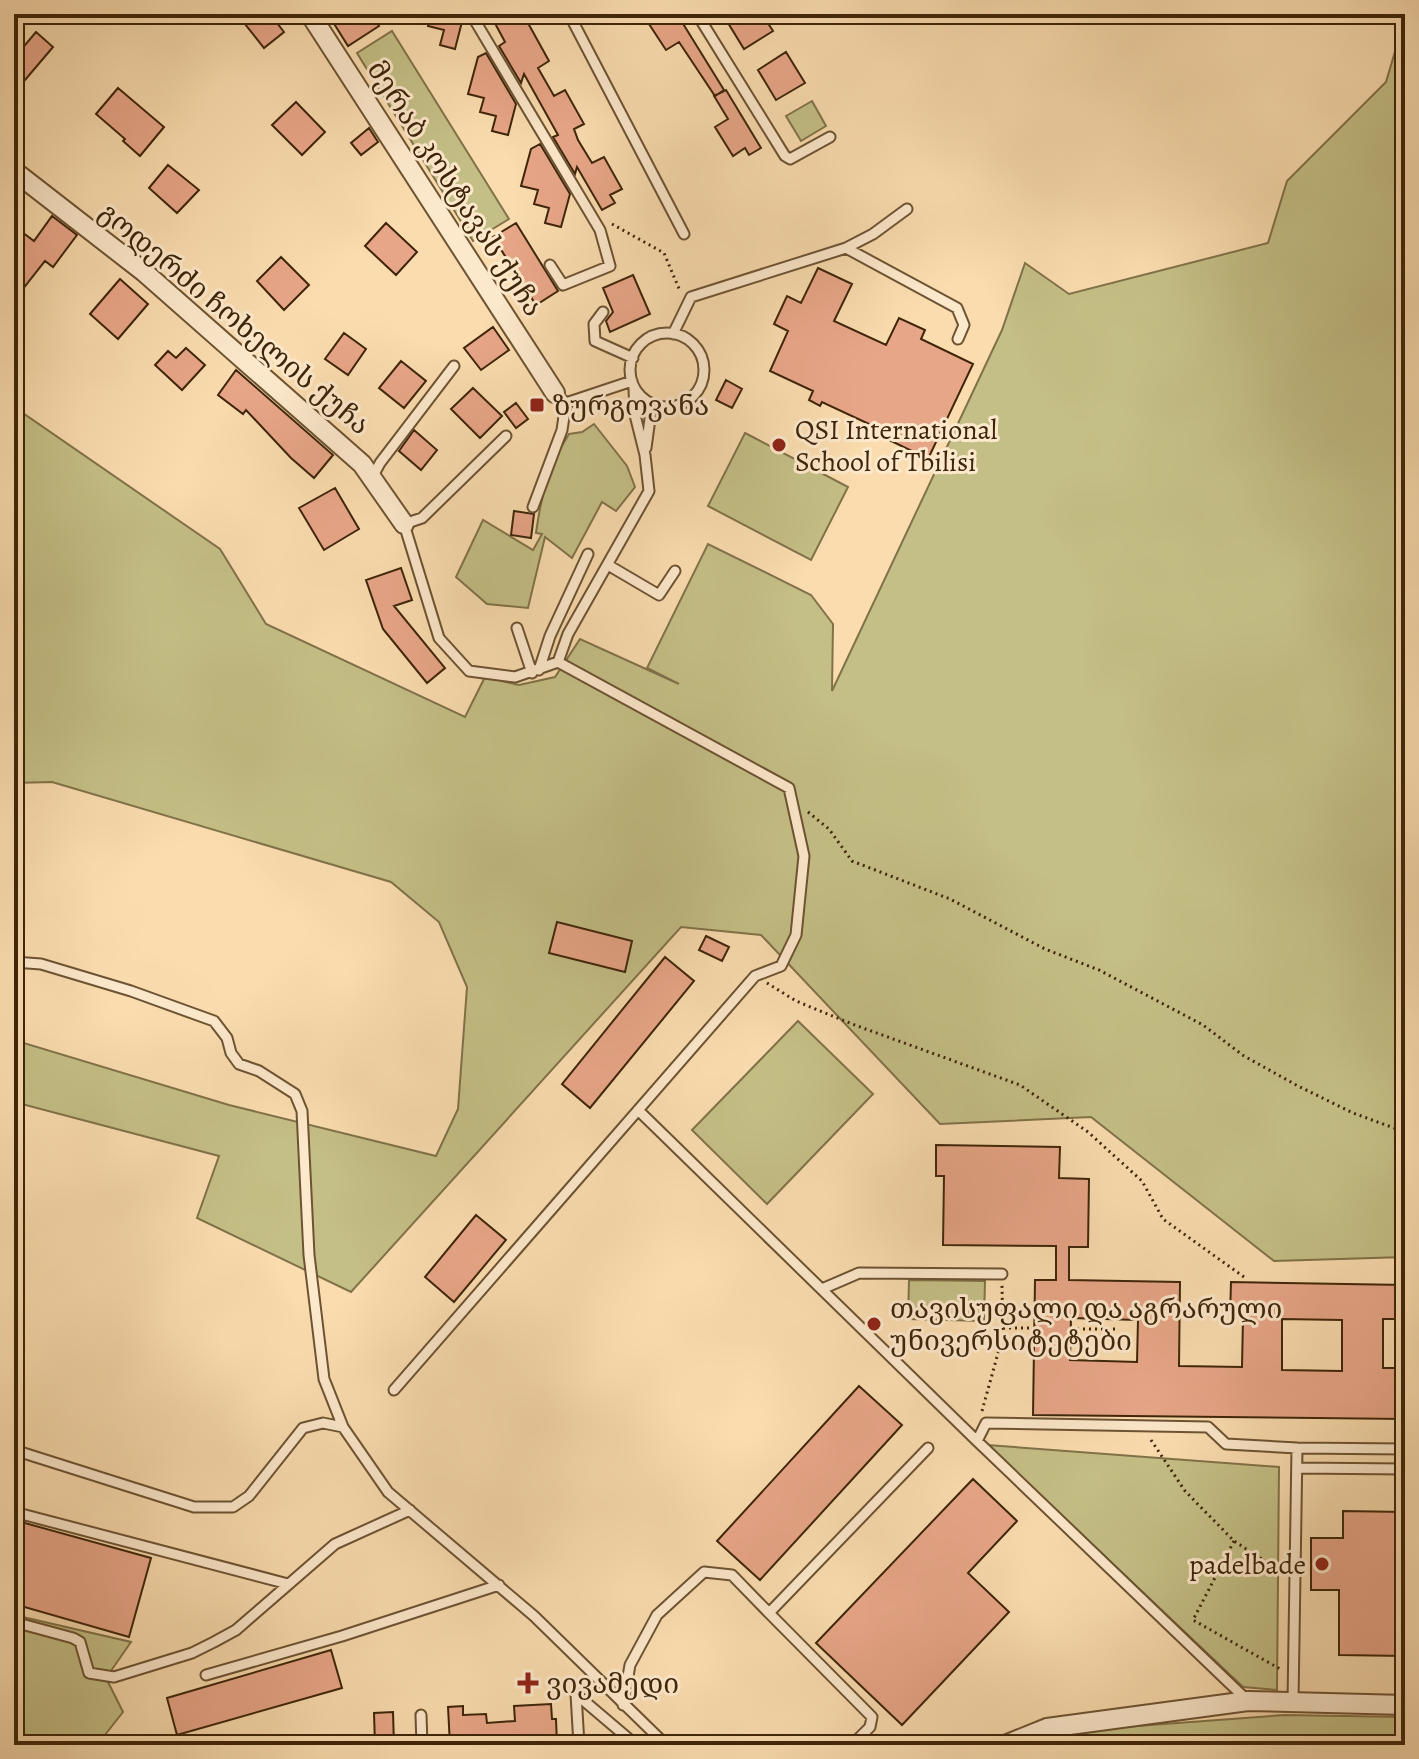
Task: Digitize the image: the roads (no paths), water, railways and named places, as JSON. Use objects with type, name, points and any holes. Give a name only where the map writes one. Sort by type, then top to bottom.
[{"type":"street","name":"მერაბ კოსტავას ქუჩა","points":[[310,14],[560,398]]},
{"type":"street","name":"გოდერძი ჩოხელის ქუჩა","points":[[14,171],[155,282],[362,464],[404,524]]},
{"type":"street","points":[[1005,1745],[1047,1728],[1248,1701],[1405,1705]]},
{"type":"lane","points":[[471,14],[600,230],[610,266],[563,285],[550,265]]},
{"type":"lane","points":[[569,14],[684,234]]},
{"type":"lane","points":[[697,14],[785,156],[790,159],[796,157],[830,137]]},
{"type":"lane","points":[[673,334],[691,297],[846,248],[873,234],[907,209]]},
{"type":"lane","points":[[846,248],[957,308],[964,325],[958,339]]},
{"type":"lane","points":[[603,312],[593,329],[595,341],[633,358]]},
{"type":"lane","points":[[506,436],[422,518],[404,524],[439,638],[469,671],[515,677],[558,662],[568,634],[649,491],[645,455],[635,415],[630,366],[633,358],[645,341],[658,334],[684,337],[700,353],[703,364],[700,386],[685,403],[675,407],[652,404],[633,384]]},
{"type":"lane","points":[[372,478],[380,463],[454,366]]},
{"type":"lane","points":[[533,507],[562,430],[560,398],[633,384]]},
{"type":"lane","points":[[645,455],[652,404]]},
{"type":"lane","points":[[536,672],[588,554]]},
{"type":"lane","points":[[608,565],[659,595],[675,571]]},
{"type":"lane","points":[[517,628],[536,672]]},
{"type":"lane","points":[[394,1390],[755,976],[781,966],[796,935],[804,856],[789,788],[558,662]]},
{"type":"lane","points":[[14,962],[41,964],[131,991],[214,1021],[227,1038],[231,1053],[239,1064],[259,1071],[295,1094],[302,1111],[309,1255],[324,1379],[343,1427],[388,1492],[534,1616],[666,1745]]},
{"type":"lane","points":[[638,1110],[1248,1701]]},
{"type":"lane","points":[[822,1289],[859,1273],[1002,1274]]},
{"type":"lane","points":[[14,1450],[194,1507],[212,1509],[233,1507],[249,1496],[303,1428],[323,1423],[343,1427]]},
{"type":"lane","points":[[977,1441],[986,1423],[1208,1427],[1226,1444],[1405,1449]]},
{"type":"lane","points":[[769,1613],[928,1448]]},
{"type":"lane","points":[[1293,1702],[1297,1448]]},
{"type":"lane","points":[[1323,1448],[1323,1469]]},
{"type":"lane","points":[[1297,1468],[1405,1469]]},
{"type":"lane","points":[[14,1622],[73,1638],[80,1642],[89,1673],[114,1677],[192,1653],[236,1630],[335,1544],[410,1510]]},
{"type":"lane","points":[[14,1512],[288,1584]]},
{"type":"lane","points":[[623,1705],[630,1665],[657,1615],[704,1572],[732,1575],[872,1717],[870,1727],[852,1745]]},
{"type":"lane","points":[[206,1675],[342,1636],[499,1585]]},
{"type":"lane","points":[[579,1745],[576,1694],[636,1745]]},
{"type":"lane","points":[[421,1715],[422,1745]]},
{"type":"place","name":"ზურგოვანა","points":[[537,405]]},
{"type":"place","name":"QSI International School of Tbilisi","points":[[779,445]]},
{"type":"place","name":"თავისუფალი და აგრარული უნივერსიტეტები","points":[[874,1324]]},
{"type":"place","name":"padelbade","points":[[1322,1564]]},
{"type":"place","name":"ვივამედი","points":[[528,1683]]}]
